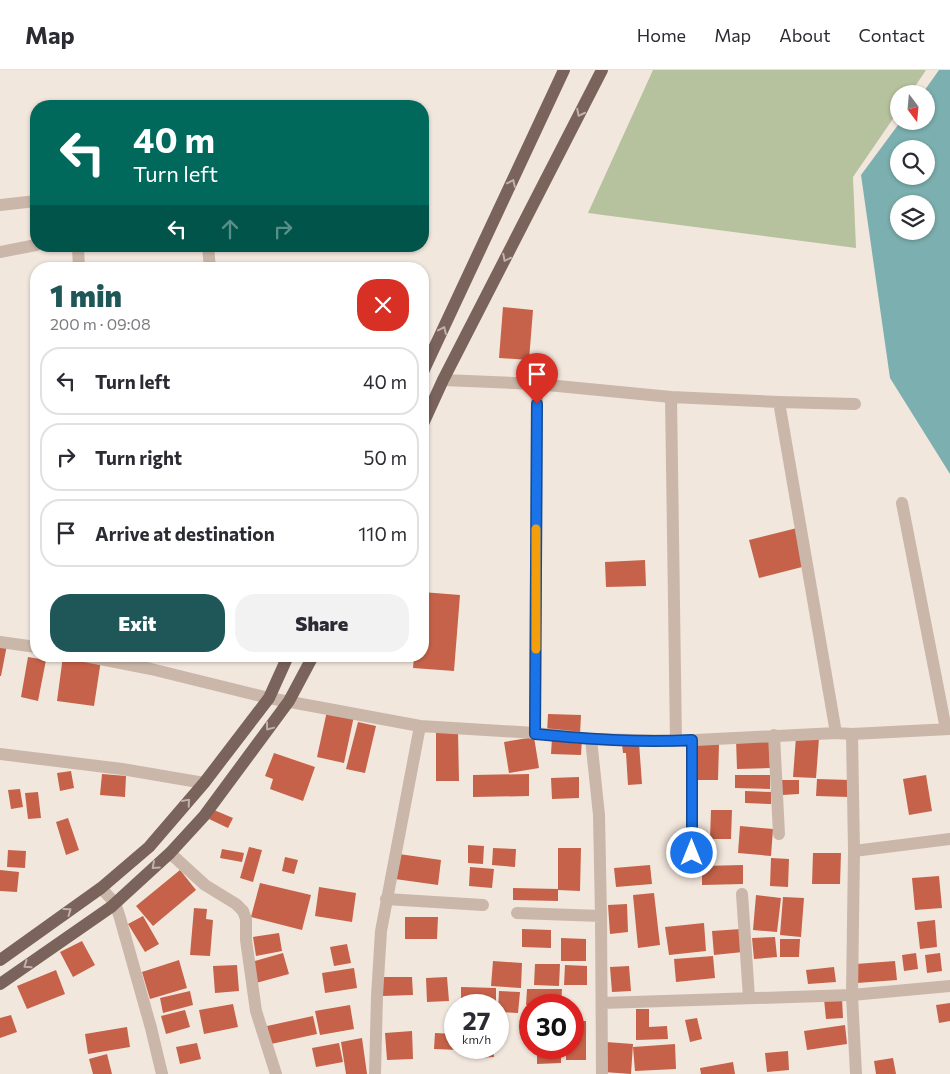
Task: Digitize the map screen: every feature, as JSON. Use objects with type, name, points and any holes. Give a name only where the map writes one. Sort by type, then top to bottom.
[{"type":"main road","points":[[429,359],[564,70]]},
{"type":"main road","points":[[429,411],[602,70]]},
{"type":"main road","points":[[0,960],[101,888],[148,847],[204,783],[269,698],[285,662]]},
{"type":"main road","points":[[0,984],[115,903],[170,853],[204,816],[288,701],[310,662]]},
{"type":"street","points":[[0,205],[30,202]]},
{"type":"street","points":[[0,252],[30,246]]},
{"type":"street","points":[[443,380],[537,384],[671,397],[855,404]]},
{"type":"street","points":[[535,734],[537,384]]},
{"type":"street","points":[[671,397],[676,741]]},
{"type":"street","points":[[779,402],[836,733]]},
{"type":"street","points":[[115,662],[269,698],[420,726],[591,739],[676,741],[774,735],[852,734],[948,729],[902,503]]},
{"type":"street","points":[[0,642],[30,646]]},
{"type":"street","points":[[375,1074],[381,931],[420,726]]},
{"type":"street","points":[[852,734],[854,851],[852,995],[856,1074]]},
{"type":"street","points":[[774,735],[779,834]]},
{"type":"street","points":[[591,739],[599,815],[602,1074]]},
{"type":"street","points":[[692,740],[692,853]]},
{"type":"street","points":[[0,754],[122,769],[204,783]]},
{"type":"street","points":[[854,851],[950,840]]},
{"type":"street","points":[[170,853],[206,885],[236,904],[243,911],[246,919],[246,940],[256,1011],[276,1074]]},
{"type":"street","points":[[101,888],[115,903],[123,927],[149,1019],[162,1074]]},
{"type":"street","points":[[742,894],[749,998]]},
{"type":"street","points":[[386,900],[483,905]]},
{"type":"street","points":[[517,913],[601,916]]},
{"type":"street","points":[[602,1003],[852,995],[950,986]]},
{"type":"green space","points":[[653,70],[926,70],[916,85],[890,85],[890,123],[853,177],[856,248],[588,213]]},
{"type":"water","points":[[939,70],[950,70],[950,474],[890,378],[861,175],[894,130],[935,130],[935,85],[928,85]]},
{"type":"building","points":[[503,307],[533,310],[529,360],[499,358]]},
{"type":"building","points":[[797,528],[806,566],[759,578],[749,540]]},
{"type":"building","points":[[645,560],[646,586],[606,587],[605,562]]},
{"type":"building","points":[[429,593],[460,595],[454,671],[413,668],[414,662],[429,662]]},
{"type":"building","points":[[0,644],[7,645],[1,676],[0,676]]},
{"type":"building","points":[[28,657],[30,657],[30,662],[46,662],[38,701],[21,697]]},
{"type":"building","points":[[62,662],[101,662],[94,706],[57,701]]},
{"type":"building","points":[[327,711],[354,716],[344,763],[317,757]]},
{"type":"building","points":[[548,714],[581,715],[580,734],[547,733]]},
{"type":"building","points":[[358,722],[376,726],[365,773],[346,769]]},
{"type":"building","points":[[458,730],[459,781],[436,781],[436,731]]},
{"type":"building","points":[[534,737],[539,768],[509,773],[504,742]]},
{"type":"building","points":[[796,737],[819,738],[816,778],[793,777]]},
{"type":"building","points":[[552,738],[582,739],[581,755],[551,754]]},
{"type":"building","points":[[736,739],[769,739],[770,768],[737,769]]},
{"type":"building","points":[[639,743],[642,784],[628,785],[626,753],[623,753],[622,744]]},
{"type":"building","points":[[696,744],[719,744],[718,780],[696,780]]},
{"type":"building","points":[[274,753],[315,767],[303,801],[270,789],[273,779],[265,776]]},
{"type":"building","points":[[71,771],[74,788],[60,791],[57,773]]},
{"type":"building","points":[[102,774],[126,776],[125,797],[100,795]]},
{"type":"building","points":[[529,774],[529,796],[473,797],[473,775]]},
{"type":"building","points":[[735,775],[770,775],[770,789],[735,788]]},
{"type":"building","points":[[926,775],[932,811],[909,815],[903,779]]},
{"type":"building","points":[[579,777],[579,798],[552,799],[551,778]]},
{"type":"building","points":[[817,779],[850,780],[849,797],[816,796]]},
{"type":"building","points":[[782,780],[799,780],[799,794],[782,795]]},
{"type":"building","points":[[20,789],[23,807],[11,809],[8,790]]},
{"type":"building","points":[[745,791],[771,792],[771,804],[745,803]]},
{"type":"building","points":[[38,792],[41,818],[28,819],[25,793]]},
{"type":"building","points":[[214,810],[233,818],[228,828],[209,819]]},
{"type":"building","points":[[711,810],[732,810],[731,839],[710,839]]},
{"type":"building","points":[[68,818],[79,850],[66,855],[56,822]]},
{"type":"building","points":[[740,826],[773,829],[771,856],[738,853]]},
{"type":"building","points":[[468,845],[484,846],[483,864],[468,863]]},
{"type":"building","points":[[249,847],[262,850],[253,882],[240,878]]},
{"type":"building","points":[[493,848],[516,849],[515,867],[492,865]]},
{"type":"building","points":[[558,848],[581,848],[580,891],[558,890],[558,901],[513,900],[513,888],[558,889]]},
{"type":"building","points":[[222,849],[244,853],[242,862],[220,858]]},
{"type":"building","points":[[8,850],[26,851],[25,868],[7,867]]},
{"type":"building","points":[[813,853],[841,853],[840,884],[812,884]]},
{"type":"building","points":[[399,854],[441,860],[438,885],[395,879]]},
{"type":"building","points":[[285,857],[298,860],[294,874],[282,871]]},
{"type":"building","points":[[771,858],[789,859],[788,887],[770,886]]},
{"type":"building","points":[[650,865],[652,884],[616,887],[614,868]]},
{"type":"building","points":[[743,865],[743,884],[702,885],[702,866]]},
{"type":"building","points":[[470,867],[494,869],[492,888],[469,886]]},
{"type":"building","points":[[0,870],[19,872],[17,892],[0,891]]},
{"type":"building","points":[[180,870],[196,890],[153,926],[136,906]]},
{"type":"building","points":[[939,876],[942,908],[915,910],[912,878]]},
{"type":"building","points":[[260,883],[311,895],[302,930],[251,917]]},
{"type":"building","points":[[319,887],[356,893],[352,922],[315,916]]},
{"type":"building","points":[[654,893],[660,945],[638,948],[633,895]]},
{"type":"building","points":[[756,895],[781,898],[777,932],[753,930]]},
{"type":"building","points":[[783,897],[804,898],[801,937],[780,935]]},
{"type":"building","points":[[627,904],[628,932],[610,934],[608,905]]},
{"type":"building","points":[[194,908],[207,909],[206,919],[213,920],[210,956],[190,955]]},
{"type":"building","points":[[143,916],[159,944],[145,952],[128,924]]},
{"type":"building","points":[[405,917],[438,917],[437,939],[405,939]]},
{"type":"building","points":[[935,920],[937,947],[920,949],[917,922]]},
{"type":"building","points":[[704,923],[706,951],[669,955],[665,927]]},
{"type":"building","points":[[522,929],[551,930],[551,948],[522,947]]},
{"type":"building","points":[[741,929],[743,952],[714,955],[712,931]]},
{"type":"building","points":[[279,933],[282,951],[256,956],[253,937]]},
{"type":"building","points":[[775,937],[777,957],[754,959],[752,938]]},
{"type":"building","points":[[561,938],[586,939],[586,961],[561,961]]},
{"type":"building","points":[[780,939],[800,939],[799,957],[780,957]]},
{"type":"building","points":[[82,941],[95,965],[73,977],[60,952]]},
{"type":"building","points":[[347,944],[351,963],[334,966],[330,947]]},
{"type":"building","points":[[283,953],[289,974],[256,983],[251,962]]},
{"type":"building","points":[[916,953],[918,969],[904,971],[902,955]]},
{"type":"building","points":[[940,953],[942,971],[927,973],[925,955]]},
{"type":"building","points":[[713,956],[715,978],[676,982],[674,959]]},
{"type":"building","points":[[179,960],[187,988],[150,999],[142,972]]},
{"type":"building","points":[[493,961],[522,963],[521,988],[491,986]]},
{"type":"building","points":[[895,961],[897,980],[857,983],[856,964]]},
{"type":"building","points":[[535,964],[560,964],[559,986],[534,985]]},
{"type":"building","points":[[237,965],[239,991],[215,993],[213,966]]},
{"type":"building","points":[[565,965],[587,966],[587,985],[564,985]]},
{"type":"building","points":[[629,966],[631,991],[612,992],[610,967]]},
{"type":"building","points":[[834,967],[836,982],[808,984],[806,970]]},
{"type":"building","points":[[354,968],[357,988],[325,993],[322,973]]},
{"type":"building","points":[[56,970],[65,994],[27,1009],[17,986]]},
{"type":"building","points":[[381,977],[412,977],[413,995],[382,996]]},
{"type":"building","points":[[447,977],[448,994],[444,994],[444,1001],[427,1002],[426,978]]},
{"type":"building","points":[[461,987],[496,988],[496,994],[461,994]]},
{"type":"building","points":[[527,989],[562,989],[562,994],[527,994]]},
{"type":"building","points":[[190,991],[193,1005],[163,1013],[160,998]]},
{"type":"building","points":[[499,991],[520,992],[518,1013],[509,1013],[509,994],[499,994]]},
{"type":"building","points":[[842,998],[843,1018],[826,1019],[824,999]]},
{"type":"building","points":[[950,1003],[950,1021],[939,1023],[936,1005]]},
{"type":"building","points":[[233,1004],[238,1027],[204,1034],[199,1010]]},
{"type":"building","points":[[350,1005],[354,1029],[320,1035],[315,1011]]},
{"type":"building","points":[[636,1009],[649,1009],[649,1027],[667,1026],[668,1039],[636,1040]]},
{"type":"building","points":[[185,1010],[190,1027],[166,1034],[161,1016]]},
{"type":"building","points":[[11,1015],[17,1032],[0,1038],[0,1018]]},
{"type":"building","points":[[313,1016],[317,1034],[271,1044],[267,1026]]},
{"type":"building","points":[[697,1018],[702,1039],[690,1042],[685,1020]]},
{"type":"building","points":[[584,1021],[586,1021],[586,1060],[566,1060],[584,1059]]},
{"type":"building","points":[[845,1025],[847,1044],[807,1050],[804,1031]]},
{"type":"building","points":[[127,1027],[130,1047],[88,1054],[85,1034]]},
{"type":"building","points":[[412,1031],[413,1059],[387,1060],[385,1033]]},
{"type":"building","points":[[435,1033],[444,1033],[444,1049],[434,1049]]},
{"type":"building","points":[[362,1038],[367,1074],[346,1074],[341,1042]]},
{"type":"building","points":[[606,1042],[633,1044],[631,1074],[604,1072]]},
{"type":"building","points":[[197,1043],[201,1059],[180,1064],[176,1047]]},
{"type":"building","points":[[339,1043],[343,1062],[316,1067],[312,1048]]},
{"type":"building","points":[[675,1044],[676,1069],[635,1071],[633,1047]]},
{"type":"building","points":[[788,1051],[789,1070],[767,1072],[765,1053]]},
{"type":"building","points":[[107,1054],[112,1074],[93,1074],[89,1059]]},
{"type":"building","points":[[893,1058],[896,1074],[876,1074],[874,1061]]},
{"type":"building","points":[[537,1059],[561,1059],[561,1063],[537,1064]]},
{"type":"building","points":[[733,1062],[735,1074],[701,1074],[700,1068]]},
{"type":"slow traffic","points":[[536,529],[536,649]]},
{"type":"route","points":[[537,404],[535,734],[591,739],[692,740],[692,853]]}]
